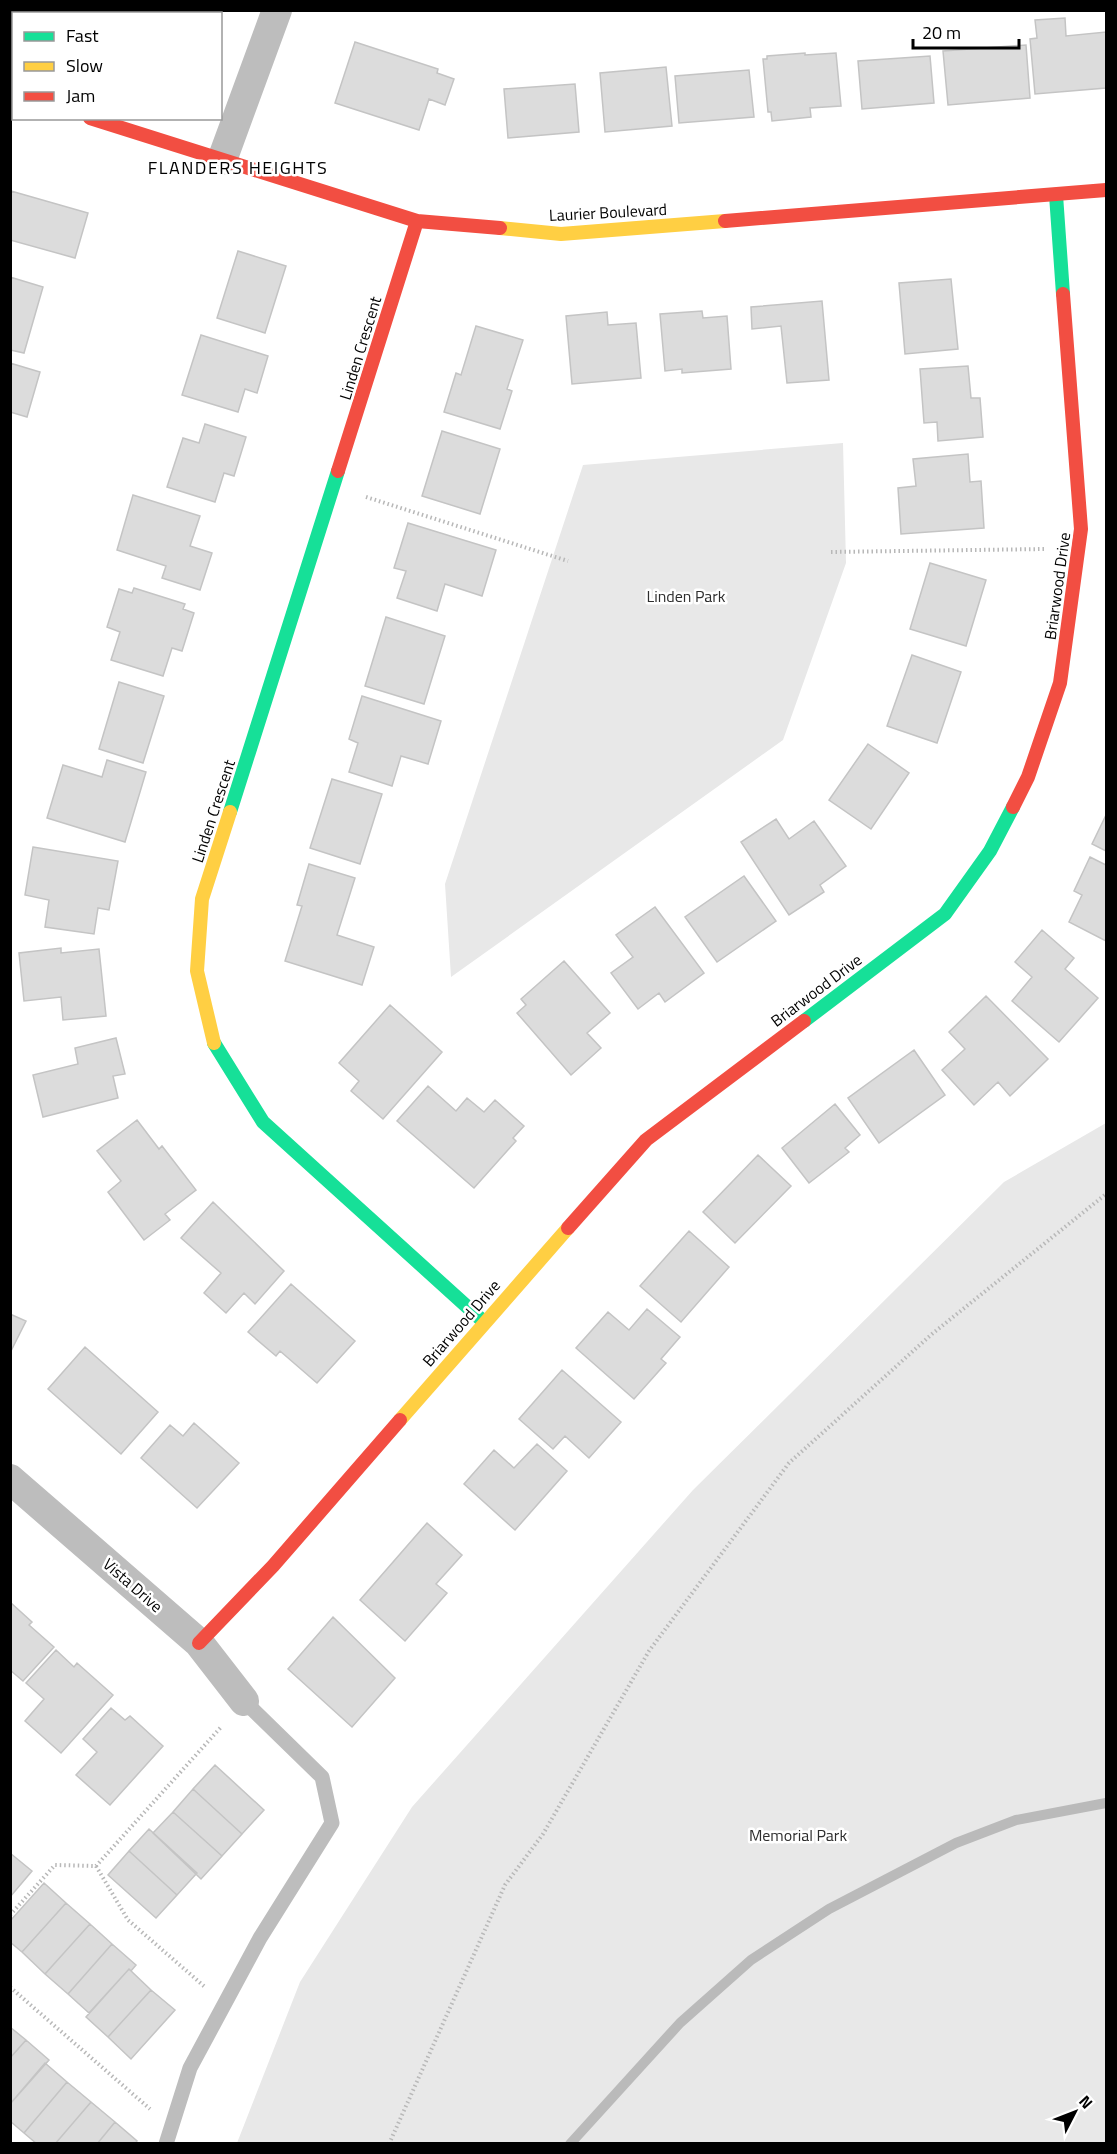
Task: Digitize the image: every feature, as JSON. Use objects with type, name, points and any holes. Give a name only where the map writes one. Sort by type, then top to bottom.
[{"type":"street","points":[[222,160],[277,10]]},
{"type":"street","name":"Laurier Boulevard","points":[[96,120],[417,221],[561,234],[1107,190]]},
{"type":"street","name":"Briarwood Drive","points":[[199,1643],[273,1566],[484,1322],[646,1140],[945,914],[990,851],[1028,777],[1060,683],[1081,529],[1056,195]]},
{"type":"street","name":"Linden Crescent","points":[[417,221],[202,899],[197,971],[214,1045],[263,1122],[484,1322]]},
{"type":"street","name":"Vista Drive","points":[[10,1479],[199,1643],[244,1701]]},
{"type":"lane","points":[[166,2144],[190,2067],[260,1938],[332,1823],[322,1777],[244,1701]]},
{"type":"path","points":[[333,486],[568,561]]},
{"type":"path","points":[[831,552],[1078,549]]},
{"type":"path","points":[[389,2144],[505,1886],[543,1834],[649,1650],[782,1473],[932,1334],[1107,1194]]},
{"type":"path","points":[[96,1866],[244,1701]]},
{"type":"path","points":[[10,1915],[55,1864],[96,1866]]},
{"type":"path","points":[[96,1866],[128,1920],[224,2004]]},
{"type":"path","points":[[10,1986],[171,2127]]},
{"type":"green space","name":"Linden Park","points":[[843,443],[846,563],[783,740],[451,977],[445,884],[583,465]]},
{"type":"green space","name":"Memorial Park","points":[[1106,1123],[1106,2143],[237,2143],[300,1982],[412,1807],[693,1490],[1004,1182]]},
{"type":"building","points":[[47,10],[151,10],[151,12],[52,12]]},
{"type":"building","points":[[1065,18],[1066,36],[1106,32],[1106,88],[1035,94],[1030,39],[1037,38],[1035,20]]},
{"type":"building","points":[[355,42],[438,69],[437,73],[454,79],[445,105],[429,99],[419,130],[335,103]]},
{"type":"building","points":[[1026,45],[1030,98],[948,105],[943,51]]},
{"type":"building","points":[[805,53],[805,55],[836,53],[841,106],[810,108],[811,117],[772,121],[771,112],[768,112],[763,59],[767,59],[767,56]]},
{"type":"building","points":[[930,56],[934,103],[862,109],[858,61]]},
{"type":"building","points":[[666,67],[672,126],[605,132],[600,73]]},
{"type":"building","points":[[749,70],[754,117],[679,123],[675,76]]},
{"type":"building","points":[[575,84],[579,132],[508,138],[504,89]]},
{"type":"building","points":[[11,191],[88,213],[75,258],[10,240]]},
{"type":"building","points":[[238,251],[286,266],[265,333],[217,318]]},
{"type":"building","points":[[10,277],[43,287],[24,353],[10,350]]},
{"type":"building","points":[[951,279],[958,349],[905,354],[899,283]]},
{"type":"building","points":[[822,301],[829,380],[787,383],[781,326],[752,329],[751,307]]},
{"type":"building","points":[[702,311],[703,318],[727,316],[731,369],[682,373],[682,369],[665,371],[660,314]]},
{"type":"building","points":[[607,312],[608,325],[636,323],[641,378],[572,384],[566,316]]},
{"type":"building","points":[[476,326],[523,340],[507,389],[512,391],[500,429],[444,412],[456,373],[461,375]]},
{"type":"building","points":[[201,335],[268,356],[257,393],[245,389],[238,412],[182,395]]},
{"type":"building","points":[[10,363],[40,372],[27,417],[10,412]]},
{"type":"building","points":[[968,366],[971,398],[980,398],[983,437],[938,441],[937,422],[924,423],[920,369]]},
{"type":"building","points":[[205,424],[246,437],[234,476],[224,473],[215,502],[167,487],[183,438],[199,443]]},
{"type":"building","points":[[442,431],[500,449],[480,514],[422,496]]},
{"type":"building","points":[[968,454],[970,482],[981,481],[984,528],[901,534],[898,488],[916,486],[913,459]]},
{"type":"building","points":[[133,495],[200,516],[190,546],[212,553],[200,590],[162,578],[166,566],[117,550]]},
{"type":"building","points":[[408,523],[496,550],[482,596],[445,584],[437,611],[397,598],[406,571],[394,568]]},
{"type":"building","points":[[930,563],[986,580],[966,646],[910,629]]},
{"type":"building","points":[[134,588],[185,604],[183,609],[194,613],[182,651],[172,648],[163,676],[111,660],[120,632],[107,627],[119,589],[132,593]]},
{"type":"building","points":[[386,617],[445,636],[424,704],[365,686]]},
{"type":"building","points":[[912,655],[961,672],[937,743],[887,726]]},
{"type":"building","points":[[119,682],[164,696],[143,763],[99,749]]},
{"type":"building","points":[[362,696],[441,721],[428,764],[401,756],[392,786],[349,772],[358,743],[349,739]]},
{"type":"building","points":[[868,744],[909,773],[871,829],[829,800]]},
{"type":"building","points":[[107,760],[146,772],[125,842],[47,818],[63,765],[102,777]]},
{"type":"building","points":[[332,779],[382,794],[360,864],[310,848]]},
{"type":"building","points":[[1106,815],[1106,851],[1092,844]]},
{"type":"building","points":[[776,819],[789,839],[814,821],[846,866],[820,885],[824,892],[789,915],[741,842]]},
{"type":"building","points":[[33,847],[118,861],[109,910],[98,908],[94,934],[45,927],[49,900],[25,895]]},
{"type":"building","points":[[1090,857],[1106,865],[1106,941],[1069,922],[1082,895],[1074,891]]},
{"type":"building","points":[[309,864],[355,878],[337,935],[374,947],[362,985],[285,961],[302,906],[297,905]]},
{"type":"building","points":[[744,876],[776,921],[717,962],[685,917]]},
{"type":"building","points":[[655,907],[704,973],[665,1002],[659,993],[638,1009],[611,973],[633,957],[616,935]]},
{"type":"building","points":[[1042,930],[1074,958],[1065,969],[1098,998],[1059,1042],[1012,1001],[1032,977],[1015,962]]},
{"type":"building","points":[[61,948],[61,953],[99,949],[106,1016],[63,1020],[61,997],[24,1001],[19,953]]},
{"type":"building","points":[[564,961],[610,1013],[587,1033],[601,1048],[571,1075],[517,1013],[526,1005],[521,999]]},
{"type":"building","points":[[986,996],[1048,1059],[1010,1096],[998,1082],[974,1105],[942,1070],[965,1049],[949,1032]]},
{"type":"building","points":[[390,1005],[442,1052],[383,1119],[351,1091],[359,1081],[339,1063]]},
{"type":"building","points":[[116,1038],[125,1074],[113,1076],[118,1098],[43,1117],[33,1075],[78,1064],[75,1048]]},
{"type":"building","points":[[914,1050],[945,1095],[879,1143],[848,1098]]},
{"type":"building","points":[[428,1086],[456,1111],[467,1098],[484,1112],[495,1100],[524,1126],[513,1138],[516,1141],[474,1188],[397,1121]]},
{"type":"building","points":[[835,1104],[860,1135],[845,1148],[849,1152],[809,1183],[782,1148]]},
{"type":"building","points":[[137,1120],[159,1149],[162,1146],[196,1190],[165,1214],[170,1220],[144,1240],[108,1192],[121,1181],[97,1151]]},
{"type":"building","points":[[758,1155],[791,1186],[735,1243],[703,1212]]},
{"type":"building","points":[[213,1202],[284,1271],[255,1304],[244,1293],[226,1313],[204,1293],[221,1273],[181,1238]]},
{"type":"building","points":[[689,1231],[729,1267],[681,1322],[640,1286]]},
{"type":"building","points":[[291,1284],[355,1341],[317,1383],[280,1351],[276,1356],[248,1332]]},
{"type":"building","points":[[647,1309],[680,1337],[661,1359],[666,1363],[634,1399],[576,1348],[608,1312],[629,1330]]},
{"type":"building","points":[[10,1314],[26,1321],[10,1353]]},
{"type":"building","points":[[85,1347],[158,1412],[121,1454],[48,1389]]},
{"type":"building","points":[[562,1370],[621,1422],[589,1458],[565,1436],[553,1449],[519,1419]]},
{"type":"building","points":[[194,1423],[239,1463],[197,1508],[141,1458],[170,1425],[183,1436]]},
{"type":"building","points":[[537,1444],[567,1471],[515,1530],[464,1484],[494,1450],[514,1468]]},
{"type":"building","points":[[427,1523],[462,1555],[436,1584],[447,1593],[405,1641],[360,1600]]},
{"type":"building","points":[[10,1602],[32,1622],[29,1625],[54,1647],[23,1681],[10,1670]]},
{"type":"building","points":[[333,1617],[395,1678],[352,1727],[288,1669]]},
{"type":"building","points":[[56,1650],[74,1667],[77,1663],[113,1695],[61,1753],[25,1721],[44,1699],[26,1683]]},
{"type":"building","points":[[111,1708],[125,1720],[130,1716],[163,1746],[110,1805],[76,1775],[97,1752],[83,1739]]},
{"type":"building","points":[[215,1765],[264,1810],[242,1834],[193,1789]]},
{"type":"building","points":[[193,1789],[242,1834],[222,1856],[173,1812]]},
{"type":"building","points":[[173,1812],[222,1856],[201,1879],[153,1833]]},
{"type":"building","points":[[149,1829],[197,1873],[177,1895],[129,1851]]},
{"type":"building","points":[[129,1851],[177,1895],[156,1918],[108,1875]]},
{"type":"building","points":[[10,1853],[32,1871],[10,1897]]},
{"type":"building","points":[[44,1883],[66,1903],[22,1952],[10,1942],[10,1921]]},
{"type":"building","points":[[66,1903],[90,1924],[45,1974],[22,1952]]},
{"type":"building","points":[[90,1924],[112,1944],[68,1994],[45,1974]]},
{"type":"building","points":[[112,1944],[136,1965],[131,1971],[129,1969],[89,2013],[68,1994]]},
{"type":"building","points":[[129,1969],[151,1990],[108,2037],[86,2017]]},
{"type":"building","points":[[151,1990],[175,2010],[131,2059],[108,2037]]},
{"type":"building","points":[[10,2027],[26,2040],[10,2058]]},
{"type":"building","points":[[26,2040],[49,2060],[10,2104],[10,2058]]},
{"type":"building","points":[[45,2063],[67,2082],[24,2133],[10,2121],[10,2104]]},
{"type":"building","points":[[67,2082],[91,2102],[55,2144],[37,2144],[24,2133]]},
{"type":"building","points":[[91,2102],[115,2122],[97,2144],[55,2144]]},
{"type":"building","points":[[115,2122],[137,2141],[135,2144],[97,2144]]},
{"type":"waterway","points":[[570,2144],[680,2023],[751,1960],[829,1909],[956,1843],[1016,1820],[1106,1803]]},
{"type":"traffic: fast","points":[[1056,195],[1063,294]]},
{"type":"traffic: fast","points":[[230,812],[338,471]]},
{"type":"traffic: fast","points":[[804,1021],[945,914],[990,851],[1013,807]]},
{"type":"traffic: fast","points":[[214,1043],[263,1122],[484,1322]]},
{"type":"traffic: slow","points":[[500,228],[561,234],[725,221]]},
{"type":"traffic: slow","points":[[214,1043],[197,971],[202,899],[230,812]]},
{"type":"traffic: slow","points":[[400,1420],[568,1228]]},
{"type":"traffic: jam","points":[[96,120],[417,221],[500,228]]},
{"type":"traffic: jam","points":[[725,221],[1106,190]]},
{"type":"traffic: jam","points":[[338,471],[417,221]]},
{"type":"traffic: jam","points":[[1013,807],[1028,777],[1060,683],[1081,529],[1063,294]]},
{"type":"traffic: jam","points":[[568,1228],[646,1140],[804,1021]]},
{"type":"traffic: jam","points":[[199,1643],[273,1566],[400,1420]]},
{"type":"district","name":"FLANDERS HEIGHTS","points":[[238,168]]}]
